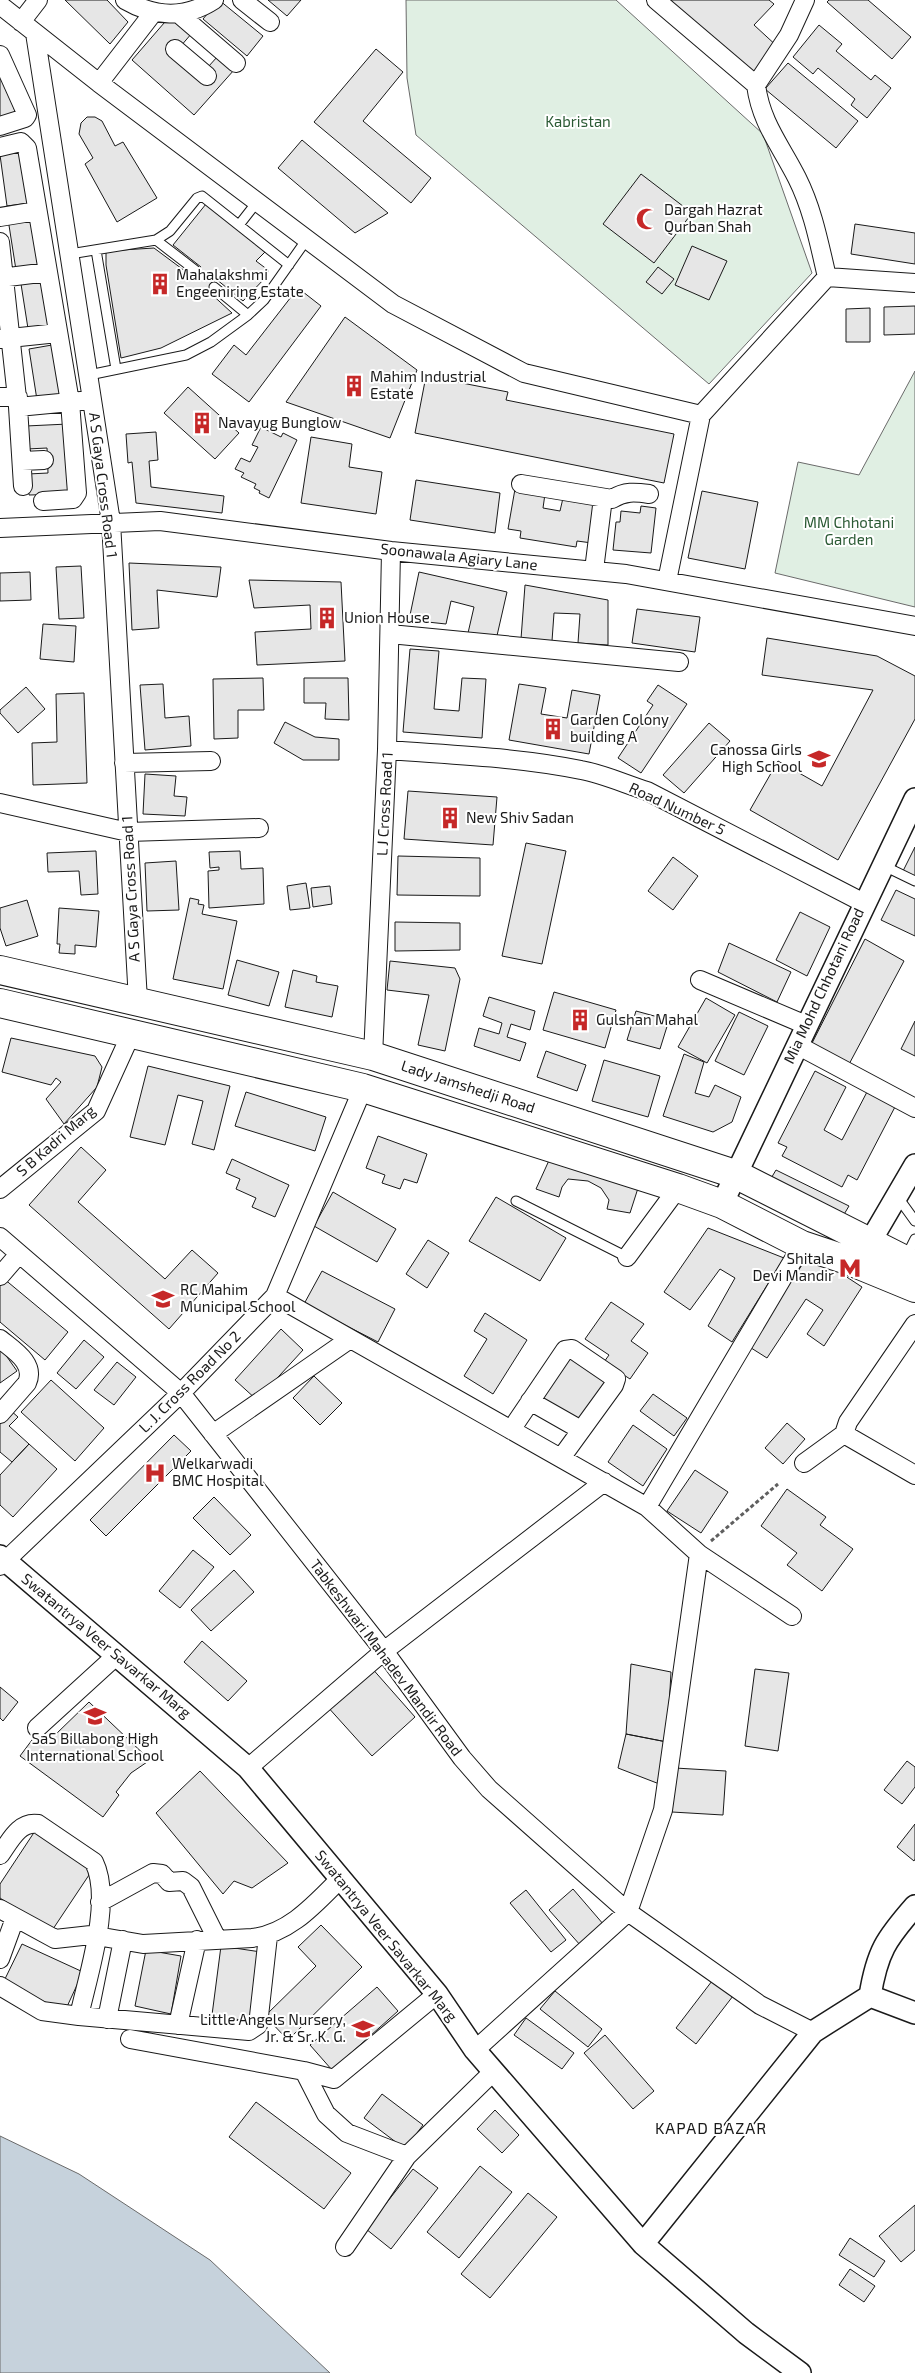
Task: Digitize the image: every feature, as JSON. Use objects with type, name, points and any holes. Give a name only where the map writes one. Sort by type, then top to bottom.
[{"type":"main road","name":"Lady Jamshedji Road","points":[[0,970],[373,1056],[735,1174],[870,1242],[911,1255]]},
{"type":"main road","points":[[0,1003],[364,1088],[678,1188],[722,1204],[802,1245],[847,1260],[915,1288]]},
{"type":"street","points":[[21,22],[38,0]]},
{"type":"street","points":[[125,0],[153,13],[179,14],[206,6],[214,0]]},
{"type":"street","points":[[242,0],[270,22]]},
{"type":"street","points":[[656,0],[756,85],[759,105],[768,128],[798,180],[812,213],[827,277]]},
{"type":"street","points":[[756,85],[789,35],[805,0]]},
{"type":"street","points":[[0,5],[99,84],[393,304],[524,373],[702,415]]},
{"type":"street","points":[[99,84],[153,13]]},
{"type":"street","points":[[179,14],[236,63]]},
{"type":"street","name":"A S Gaya Cross Road 1","points":[[35,34],[111,522],[138,1001]]},
{"type":"street","points":[[193,65],[213,43]]},
{"type":"street","points":[[174,49],[207,76]]},
{"type":"street","points":[[0,55],[27,115],[26,118],[0,126]]},
{"type":"street","points":[[0,147],[18,142],[25,145],[70,402],[77,494],[73,499],[43,501]]},
{"type":"street","points":[[0,217],[37,211]]},
{"type":"street","points":[[0,242],[6,338],[18,402],[23,486]]},
{"type":"street","points":[[2,278],[48,272]]},
{"type":"street","points":[[827,277],[915,283]]},
{"type":"street","points":[[666,581],[702,415],[827,277]]},
{"type":"street","points":[[6,338],[58,333]]},
{"type":"street","points":[[0,397],[18,402],[92,400]]},
{"type":"street","points":[[22,461],[44,460]]},
{"type":"street","points":[[521,484],[612,499],[621,494],[631,492],[649,494]]},
{"type":"street","points":[[594,570],[603,498]]},
{"type":"street","name":"Soonawala Agiary Lane","points":[[0,528],[160,521],[391,551],[594,570],[666,581],[915,626]]},
{"type":"street","name":"L J Cross Road 1","points":[[373,1056],[387,750],[391,551]]},
{"type":"street","points":[[390,634],[679,662]]},
{"type":"street","name":"Road Number 5","points":[[387,750],[494,759],[582,770],[647,791],[864,903]]},
{"type":"street","points":[[124,763],[211,761]]},
{"type":"street","points":[[0,803],[128,832],[259,828]]},
{"type":"street","name":"Mia Mohd Chhotani Road","points":[[722,1204],[864,903],[914,804]]},
{"type":"street","points":[[700,980],[806,1025]]},
{"type":"street","name":"S B Kadri Marg","points":[[0,1189],[96,1111],[131,1034]]},
{"type":"street","points":[[797,1044],[915,1108]]},
{"type":"street","name":"L. J. Cross Road No 2","points":[[2,1561],[181,1393],[275,1296],[364,1088]]},
{"type":"street","points":[[870,1242],[913,1173]]},
{"type":"street","points":[[627,1256],[678,1188]]},
{"type":"street","name":"Tabkeshwari Mahadev Mandir Road","points":[[0,1237],[181,1393],[384,1651],[462,1758],[489,1789],[628,1912],[760,2005],[813,2032]]},
{"type":"street","points":[[647,1507],[802,1245]]},
{"type":"street","points":[[0,1276],[19,1254]]},
{"type":"street","points":[[275,1296],[647,1507],[699,1554],[792,1616]]},
{"type":"street","points":[[804,1463],[844,1434],[848,1422],[915,1324]]},
{"type":"street","points":[[0,1339],[23,1359],[30,1370],[30,1377],[0,1414]]},
{"type":"street","points":[[213,1434],[350,1339]]},
{"type":"street","points":[[511,1430],[565,1350],[572,1348],[616,1379],[614,1385],[560,1458]]},
{"type":"street","points":[[530,1401],[581,1430]]},
{"type":"street","points":[[844,1434],[915,1475]]},
{"type":"street","points":[[248,1768],[384,1651],[604,1482]]},
{"type":"street","points":[[475,2050],[628,1912],[663,1810],[699,1554]]},
{"type":"street","name":"Swatantrya Veer Savarkar Marg","points":[[2,1561],[117,1655],[248,1768],[437,1994],[475,2050],[644,2244],[746,2332],[800,2373]]},
{"type":"street","points":[[37,1728],[117,1655]]},
{"type":"street","points":[[0,1855],[22,1826],[29,1822],[38,1824],[94,1862],[98,1871],[100,1902],[98,1936],[79,2016]]},
{"type":"street","points":[[100,1902],[153,1873],[162,1874],[170,1882],[183,1881],[191,1886],[218,1939]]},
{"type":"street","points":[[0,1959],[8,1914],[56,1939],[98,1936],[143,1944],[268,1936],[279,1932],[316,1904],[340,1879]]},
{"type":"street","points":[[644,2244],[813,2032],[870,1996],[874,1970],[880,1952],[889,1936],[915,1906]]},
{"type":"street","points":[[0,1986],[42,2011],[107,2019],[249,2031],[258,2026],[268,1936]]},
{"type":"street","points":[[107,2019],[123,1940]]},
{"type":"street","points":[[178,2025],[196,1940]]},
{"type":"street","points":[[130,2039],[304,2071],[334,2079],[437,1994]]},
{"type":"street","points":[[870,1996],[915,2013]]},
{"type":"street","points":[[304,2071],[326,2114],[347,2133],[407,2156]]},
{"type":"street","points":[[345,2247],[407,2156],[494,2071]]},
{"type":"lane","points":[[70,254],[156,240],[170,231],[199,196],[205,198],[289,265]]},
{"type":"lane","points":[[238,225],[257,202]]},
{"type":"lane","points":[[89,375],[186,355],[211,342],[248,315],[264,300],[307,239]]},
{"type":"lane","points":[[156,240],[195,270]]},
{"type":"lane","points":[[96,250],[116,369]]},
{"type":"lane","points":[[214,287],[248,315]]},
{"type":"lane","points":[[884,866],[915,881]]},
{"type":"lane","points":[[897,1196],[915,1221]]},
{"type":"lane","points":[[516,1201],[627,1256]]},
{"type":"path","points":[[699,1554],[707,1544],[778,1484]]},
{"type":"green space","name":"Kabristan","points":[[406,0],[616,0],[763,134],[812,273],[709,384],[416,135],[407,78]]},
{"type":"green space","name":"MM Chhotani Garden","points":[[915,371],[915,607],[775,573],[798,462],[859,475]]},
{"type":"shaded area","points":[[0,2136],[79,2174],[210,2260],[330,2373],[0,2373]]},
{"type":"building","points":[[65,0],[107,0],[128,22],[110,44]]},
{"type":"building","points":[[219,0],[263,36],[247,56],[203,19]]},
{"type":"building","points":[[268,0],[301,0],[287,16]]},
{"type":"building","points":[[670,0],[769,0],[774,4],[754,25],[779,48],[752,77]]},
{"type":"building","points":[[829,0],[868,0],[911,37],[892,59],[827,2]]},
{"type":"building","points":[[171,15],[192,33],[180,47],[208,67],[218,56],[234,70],[194,115],[132,60]]},
{"type":"building","points":[[819,25],[842,44],[836,51],[871,80],[875,75],[891,88],[867,118],[851,105],[855,99],[818,68],[813,74],[793,57]]},
{"type":"building","points":[[376,49],[403,72],[363,121],[431,178],[411,203],[314,122]]},
{"type":"building","points":[[788,63],[858,121],[836,148],[765,89]]},
{"type":"building","points":[[0,69],[16,114],[0,120]]},
{"type":"building","points":[[87,117],[95,117],[102,121],[115,146],[123,142],[157,198],[117,222],[85,164],[93,158],[79,134],[81,123]]},
{"type":"building","points":[[302,140],[388,213],[355,233],[278,168]]},
{"type":"building","points":[[22,151],[29,203],[7,206],[0,155]]},
{"type":"building","name":"Dargah Hazrat Qurban Shah","points":[[641,174],[692,213],[654,263],[603,224]]},
{"type":"building","name":"Mahalakshmi Engeeniring Estate","points":[[206,204],[265,252],[256,261],[268,270],[267,276],[243,301],[216,279],[207,290],[232,313],[161,348],[121,358],[106,265],[106,251],[154,248],[193,277],[201,267],[173,245]]},
{"type":"building","points":[[31,215],[39,266],[16,270],[8,219]]},
{"type":"building","points":[[855,224],[915,233],[915,264],[851,254]]},
{"type":"building","points":[[692,246],[727,261],[709,300],[675,285]]},
{"type":"building","points":[[658,267],[674,279],[662,294],[646,282]]},
{"type":"building","points":[[43,280],[51,332],[29,335],[21,284]]},
{"type":"building","points":[[298,288],[321,306],[249,402],[212,374],[234,345],[246,355]]},
{"type":"building","points":[[915,306],[915,334],[884,335],[884,307]]},
{"type":"building","points":[[870,308],[870,342],[846,342],[846,309]]},
{"type":"building","name":"Mahim Industrial Estate","points":[[345,317],[417,370],[390,438],[286,402]]},
{"type":"building","points":[[52,345],[60,396],[37,400],[29,349]]},
{"type":"building","points":[[426,376],[508,392],[506,400],[674,434],[664,483],[415,433]]},
{"type":"building","name":"Navayug Bunglow","points":[[188,387],[239,433],[215,459],[164,413]]},
{"type":"building","points":[[68,424],[71,494],[29,495],[28,474],[48,473],[47,448],[27,449],[26,426]]},
{"type":"building","points":[[261,427],[281,437],[283,433],[297,440],[269,498],[254,488],[256,484],[241,477],[244,473],[235,469],[241,458],[250,462],[258,447],[252,445]]},
{"type":"building","points":[[156,432],[158,460],[149,461],[151,487],[224,496],[222,513],[136,503],[132,462],[128,463],[126,434]]},
{"type":"building","points":[[311,437],[352,444],[349,467],[382,472],[376,514],[301,503]]},
{"type":"building","points":[[416,480],[500,493],[495,533],[410,520]]},
{"type":"building","points":[[515,489],[545,494],[543,508],[560,511],[563,498],[599,504],[592,543],[577,541],[576,547],[520,538],[521,531],[508,529]]},
{"type":"building","points":[[702,491],[758,502],[745,569],[688,558]]},
{"type":"building","points":[[641,506],[656,508],[651,553],[613,550],[616,522],[620,522],[621,511],[640,513]]},
{"type":"building","points":[[129,563],[221,567],[217,597],[157,590],[159,628],[132,630]]},
{"type":"building","points":[[81,566],[84,618],[59,619],[56,567]]},
{"type":"building","points":[[30,572],[31,600],[0,601],[0,573]]},
{"type":"building","points":[[419,572],[507,592],[496,640],[468,633],[474,607],[451,601],[446,624],[409,620]]},
{"type":"building","name":"Union House","points":[[249,580],[341,582],[345,661],[257,665],[255,632],[311,629],[310,605],[254,608]]},
{"type":"building","points":[[525,585],[608,600],[608,645],[578,643],[580,614],[554,613],[552,641],[521,639]]},
{"type":"building","points":[[637,609],[700,617],[695,652],[632,643]]},
{"type":"building","points":[[43,624],[76,626],[74,662],[40,659]]},
{"type":"building","points":[[767,638],[877,656],[915,676],[915,719],[838,860],[750,810],[778,761],[822,786],[873,690],[762,675]]},
{"type":"building","points":[[410,649],[439,651],[434,709],[459,711],[462,678],[486,679],[482,738],[403,732]]},
{"type":"building","points":[[263,678],[264,710],[238,710],[238,738],[214,739],[213,679]]},
{"type":"building","points":[[304,678],[348,678],[349,720],[325,719],[326,703],[304,703]]},
{"type":"building","points":[[163,684],[165,718],[189,716],[191,746],[145,750],[140,685]]},
{"type":"building","name":"Garden Colony building A","points":[[519,684],[546,688],[541,714],[567,718],[572,690],[600,695],[589,754],[509,740]]},
{"type":"building","points":[[658,685],[687,704],[641,773],[618,758],[653,705],[647,701]]},
{"type":"building","points":[[26,687],[45,709],[18,733],[0,713],[0,710]]},
{"type":"building","points":[[84,693],[87,783],[33,785],[32,743],[57,742],[56,694]]},
{"type":"building","points":[[285,722],[315,737],[339,739],[339,760],[303,760],[274,743]]},
{"type":"building","points":[[709,723],[730,741],[684,793],[663,775]]},
{"type":"building","points":[[145,774],[176,776],[174,796],[187,797],[185,816],[143,814]]},
{"type":"building","name":"New Shiv Sadan","points":[[408,791],[497,797],[493,845],[404,839]]},
{"type":"building","points":[[526,843],[566,851],[542,964],[502,956]]},
{"type":"building","points":[[915,847],[915,877],[903,871]]},
{"type":"building","points":[[96,851],[98,894],[81,895],[79,871],[48,872],[47,853]]},
{"type":"building","points":[[240,851],[241,869],[263,868],[264,904],[209,908],[208,871],[219,870],[219,867],[210,868],[209,852]]},
{"type":"building","points":[[398,856],[480,858],[480,896],[397,895]]},
{"type":"building","points":[[673,857],[698,876],[673,910],[648,891]]},
{"type":"building","points":[[176,861],[179,910],[147,911],[145,863]]},
{"type":"building","points":[[306,883],[310,908],[290,910],[287,886]]},
{"type":"building","points":[[330,886],[332,904],[313,907],[311,888]]},
{"type":"building","points":[[896,890],[915,899],[915,936],[881,920]]},
{"type":"building","points":[[190,898],[199,900],[198,904],[204,905],[202,914],[237,921],[223,989],[173,979]]},
{"type":"building","points":[[27,900],[38,936],[6,946],[0,928],[0,908]]},
{"type":"building","points":[[59,908],[99,911],[96,947],[75,945],[75,954],[59,953],[60,944],[57,944]]},
{"type":"building","points":[[800,912],[830,927],[807,976],[776,960]]},
{"type":"building","points":[[395,922],[460,923],[460,950],[395,951]]},
{"type":"building","points":[[865,939],[904,961],[847,1068],[809,1049]]},
{"type":"building","points":[[729,943],[791,972],[777,1002],[718,972]]},
{"type":"building","points":[[237,960],[279,972],[269,1006],[228,995]]},
{"type":"building","points":[[390,961],[455,968],[460,979],[445,1051],[418,1045],[429,995],[387,990]]},
{"type":"building","points":[[293,970],[317,976],[316,982],[338,986],[332,1017],[285,1007]]},
{"type":"building","name":"Gulshan Mahal","points":[[554,992],[616,1010],[605,1048],[543,1030]]},
{"type":"building","points":[[489,997],[535,1011],[530,1030],[511,1024],[507,1037],[526,1043],[520,1061],[474,1046],[479,1028],[499,1034],[502,1023],[483,1016]]},
{"type":"building","points":[[706,998],[735,1015],[707,1063],[678,1047]]},
{"type":"building","points":[[636,1011],[669,1020],[660,1049],[627,1040]]},
{"type":"building","points":[[739,1012],[768,1026],[744,1075],[715,1061]]},
{"type":"building","points":[[915,1021],[915,1056],[901,1049]]},
{"type":"building","points":[[11,1038],[95,1056],[102,1067],[97,1087],[64,1124],[46,1099],[61,1082],[56,1078],[51,1085],[2,1072]]},
{"type":"building","points":[[546,1051],[586,1065],[577,1091],[537,1077]]},
{"type":"building","points":[[684,1054],[704,1062],[695,1093],[709,1097],[715,1085],[741,1097],[732,1122],[713,1132],[663,1116]]},
{"type":"building","points":[[604,1060],[660,1076],[648,1117],[592,1101]]},
{"type":"building","points":[[148,1066],[230,1086],[214,1150],[192,1144],[203,1101],[178,1095],[165,1145],[130,1137]]},
{"type":"building","points":[[815,1071],[846,1087],[824,1130],[842,1140],[868,1090],[896,1105],[857,1180],[848,1175],[842,1187],[782,1156],[787,1147],[778,1143]]},
{"type":"building","points":[[246,1092],[326,1117],[315,1151],[235,1126]]},
{"type":"building","points":[[378,1136],[427,1154],[417,1183],[404,1179],[400,1189],[382,1183],[385,1175],[366,1168]]},
{"type":"building","points":[[81,1147],[106,1170],[78,1202],[165,1279],[192,1250],[218,1273],[169,1329],[29,1205]]},
{"type":"building","points":[[551,1156],[639,1185],[630,1213],[607,1209],[609,1200],[601,1188],[588,1181],[568,1179],[562,1187],[559,1197],[536,1189]]},
{"type":"building","points":[[232,1159],[289,1185],[275,1217],[252,1207],[256,1198],[236,1189],[240,1179],[226,1173]]},
{"type":"building","points":[[776,1170],[849,1206],[840,1221],[767,1185]]},
{"type":"building","points":[[333,1192],[396,1229],[377,1262],[314,1226]]},
{"type":"building","points":[[496,1197],[566,1238],[540,1281],[469,1241]]},
{"type":"building","points":[[708,1228],[784,1258],[732,1342],[708,1326],[735,1278],[720,1269],[690,1310],[664,1292]]},
{"type":"building","points":[[428,1240],[449,1253],[427,1288],[406,1274]]},
{"type":"building","points":[[810,1253],[862,1287],[824,1346],[807,1334],[823,1310],[806,1299],[767,1358],[748,1346]]},
{"type":"building","points":[[322,1271],[395,1309],[378,1342],[304,1304]]},
{"type":"building","points":[[3,1278],[68,1332],[45,1360],[0,1322],[0,1281]]},
{"type":"building","points":[[611,1302],[644,1324],[631,1341],[648,1353],[630,1379],[604,1362],[609,1355],[585,1339]]},
{"type":"building","points":[[485,1313],[527,1340],[493,1394],[464,1376],[487,1339],[474,1331]]},
{"type":"building","points":[[281,1329],[303,1350],[257,1400],[235,1380]]},
{"type":"building","points":[[84,1340],[104,1357],[76,1389],[57,1373]]},
{"type":"building","points":[[0,1347],[17,1371],[0,1383]]},
{"type":"building","points":[[570,1358],[608,1383],[579,1422],[540,1399]]},
{"type":"building","points":[[117,1362],[136,1377],[114,1405],[94,1390]]},
{"type":"building","points":[[314,1376],[342,1403],[320,1425],[293,1398]]},
{"type":"building","points":[[51,1380],[104,1428],[75,1461],[21,1412]]},
{"type":"building","points":[[653,1394],[687,1418],[674,1436],[640,1411]]},
{"type":"building","points":[[10,1410],[18,1417],[9,1426],[29,1444],[12,1462],[0,1452],[0,1422]]},
{"type":"building","points":[[787,1423],[805,1439],[783,1464],[765,1448]]},
{"type":"building","points":[[633,1425],[667,1449],[643,1486],[608,1462]]},
{"type":"building","points":[[174,1435],[191,1451],[106,1536],[90,1520]]},
{"type":"building","points":[[29,1444],[57,1469],[13,1517],[0,1505],[0,1475]]},
{"type":"building","points":[[695,1470],[728,1492],[701,1533],[667,1511]]},
{"type":"building","points":[[787,1489],[826,1517],[820,1525],[853,1549],[822,1591],[787,1565],[797,1553],[761,1526]]},
{"type":"building","points":[[214,1497],[251,1535],[230,1555],[193,1518]]},
{"type":"building","points":[[193,1550],[214,1567],[180,1608],[159,1591]]},
{"type":"building","points":[[234,1570],[254,1592],[211,1631],[191,1610]]},
{"type":"building","points":[[202,1641],[247,1681],[228,1701],[184,1662]]},
{"type":"building","points":[[631,1664],[671,1672],[667,1742],[626,1734]]},
{"type":"building","points":[[370,1666],[415,1717],[372,1756],[326,1705]]},
{"type":"building","points":[[755,1669],[789,1673],[778,1751],[745,1746]]},
{"type":"building","points":[[0,1687],[18,1702],[3,1721],[0,1718]]},
{"type":"building","name":"SaS Billabong High International School","points":[[89,1702],[150,1760],[131,1773],[116,1792],[119,1795],[103,1817],[20,1756],[38,1732],[47,1736],[55,1735]]},
{"type":"building","points":[[626,1734],[667,1742],[662,1785],[618,1768]]},
{"type":"building","points":[[907,1761],[915,1767],[915,1787],[902,1804],[884,1790]]},
{"type":"building","points":[[675,1768],[726,1771],[723,1815],[672,1812]]},
{"type":"building","points":[[200,1771],[288,1863],[252,1888],[234,1881],[223,1894],[156,1813]]},
{"type":"building","points":[[915,1824],[915,1859],[914,1861],[897,1847]]},
{"type":"building","points":[[35,1831],[93,1869],[51,1932],[0,1898],[0,1884]]},
{"type":"building","points":[[573,1889],[604,1925],[581,1946],[549,1910]]},
{"type":"building","points":[[526,1890],[566,1940],[551,1952],[510,1903]]},
{"type":"building","points":[[321,1925],[362,1967],[288,2040],[265,2016],[316,1966],[298,1947]]},
{"type":"building","points":[[22,1944],[83,1972],[65,2011],[3,1983]]},
{"type":"building","points":[[221,1946],[261,1952],[251,2027],[240,2026],[241,2020],[212,2015]]},
{"type":"building","points":[[146,1950],[181,1956],[171,2014],[135,2006]]},
{"type":"building","points":[[712,1981],[733,1996],[696,2044],[676,2028]]},
{"type":"building","points":[[377,1987],[398,2011],[332,2070],[310,2045]]},
{"type":"building","points":[[555,1991],[602,2029],[588,2047],[540,2009]]},
{"type":"building","points":[[526,2018],[574,2053],[562,2069],[514,2035]]},
{"type":"building","points":[[605,2035],[654,2091],[633,2109],[584,2053]]},
{"type":"building","points":[[382,2094],[423,2125],[405,2149],[364,2118]]},
{"type":"building","points":[[256,2102],[351,2173],[324,2209],[229,2137]]},
{"type":"building","points":[[495,2110],[519,2135],[502,2153],[477,2129]]},
{"type":"building","points":[[480,2166],[512,2192],[459,2258],[427,2232]]},
{"type":"building","points":[[413,2169],[438,2188],[391,2249],[366,2229]]},
{"type":"building","points":[[528,2193],[557,2217],[490,2298],[461,2274]]},
{"type":"building","points":[[915,2205],[915,2250],[901,2262],[879,2236]]},
{"type":"building","points":[[850,2238],[885,2261],[874,2277],[839,2255]]},
{"type":"building","points":[[850,2269],[875,2286],[864,2302],[839,2285]]},
{"type":"place","name":"Dargah Hazrat Qurban Shah","points":[[647,219]]},
{"type":"place","name":"Mahalakshmi Engeeniring Estate","points":[[160,284]]},
{"type":"place","name":"Mahim Industrial Estate","points":[[354,386]]},
{"type":"place","name":"Navayug Bunglow","points":[[202,423]]},
{"type":"place","name":"Union House","points":[[327,618]]},
{"type":"place","name":"Garden Colony building A","points":[[553,729]]},
{"type":"place","name":"Canossa Girls High School","points":[[819,759]]},
{"type":"place","name":"New Shiv Sadan","points":[[450,818]]},
{"type":"place","name":"Gulshan Mahal","points":[[580,1020]]},
{"type":"place","name":"Shitala Devi Mandir","points":[[850,1268]]},
{"type":"place","name":"RC Mahim Municipal School","points":[[163,1299]]},
{"type":"place","name":"Welkarwadi BMC Hospital","points":[[155,1473]]},
{"type":"place","name":"SaS Billabong High International School","points":[[95,1716]]},
{"type":"place","name":"Little Angels Nursery, Jr. & Sr. K. G.","points":[[363,2029]]},
{"type":"district","name":"KAPAD BAZAR","points":[[711,2128]]}]
